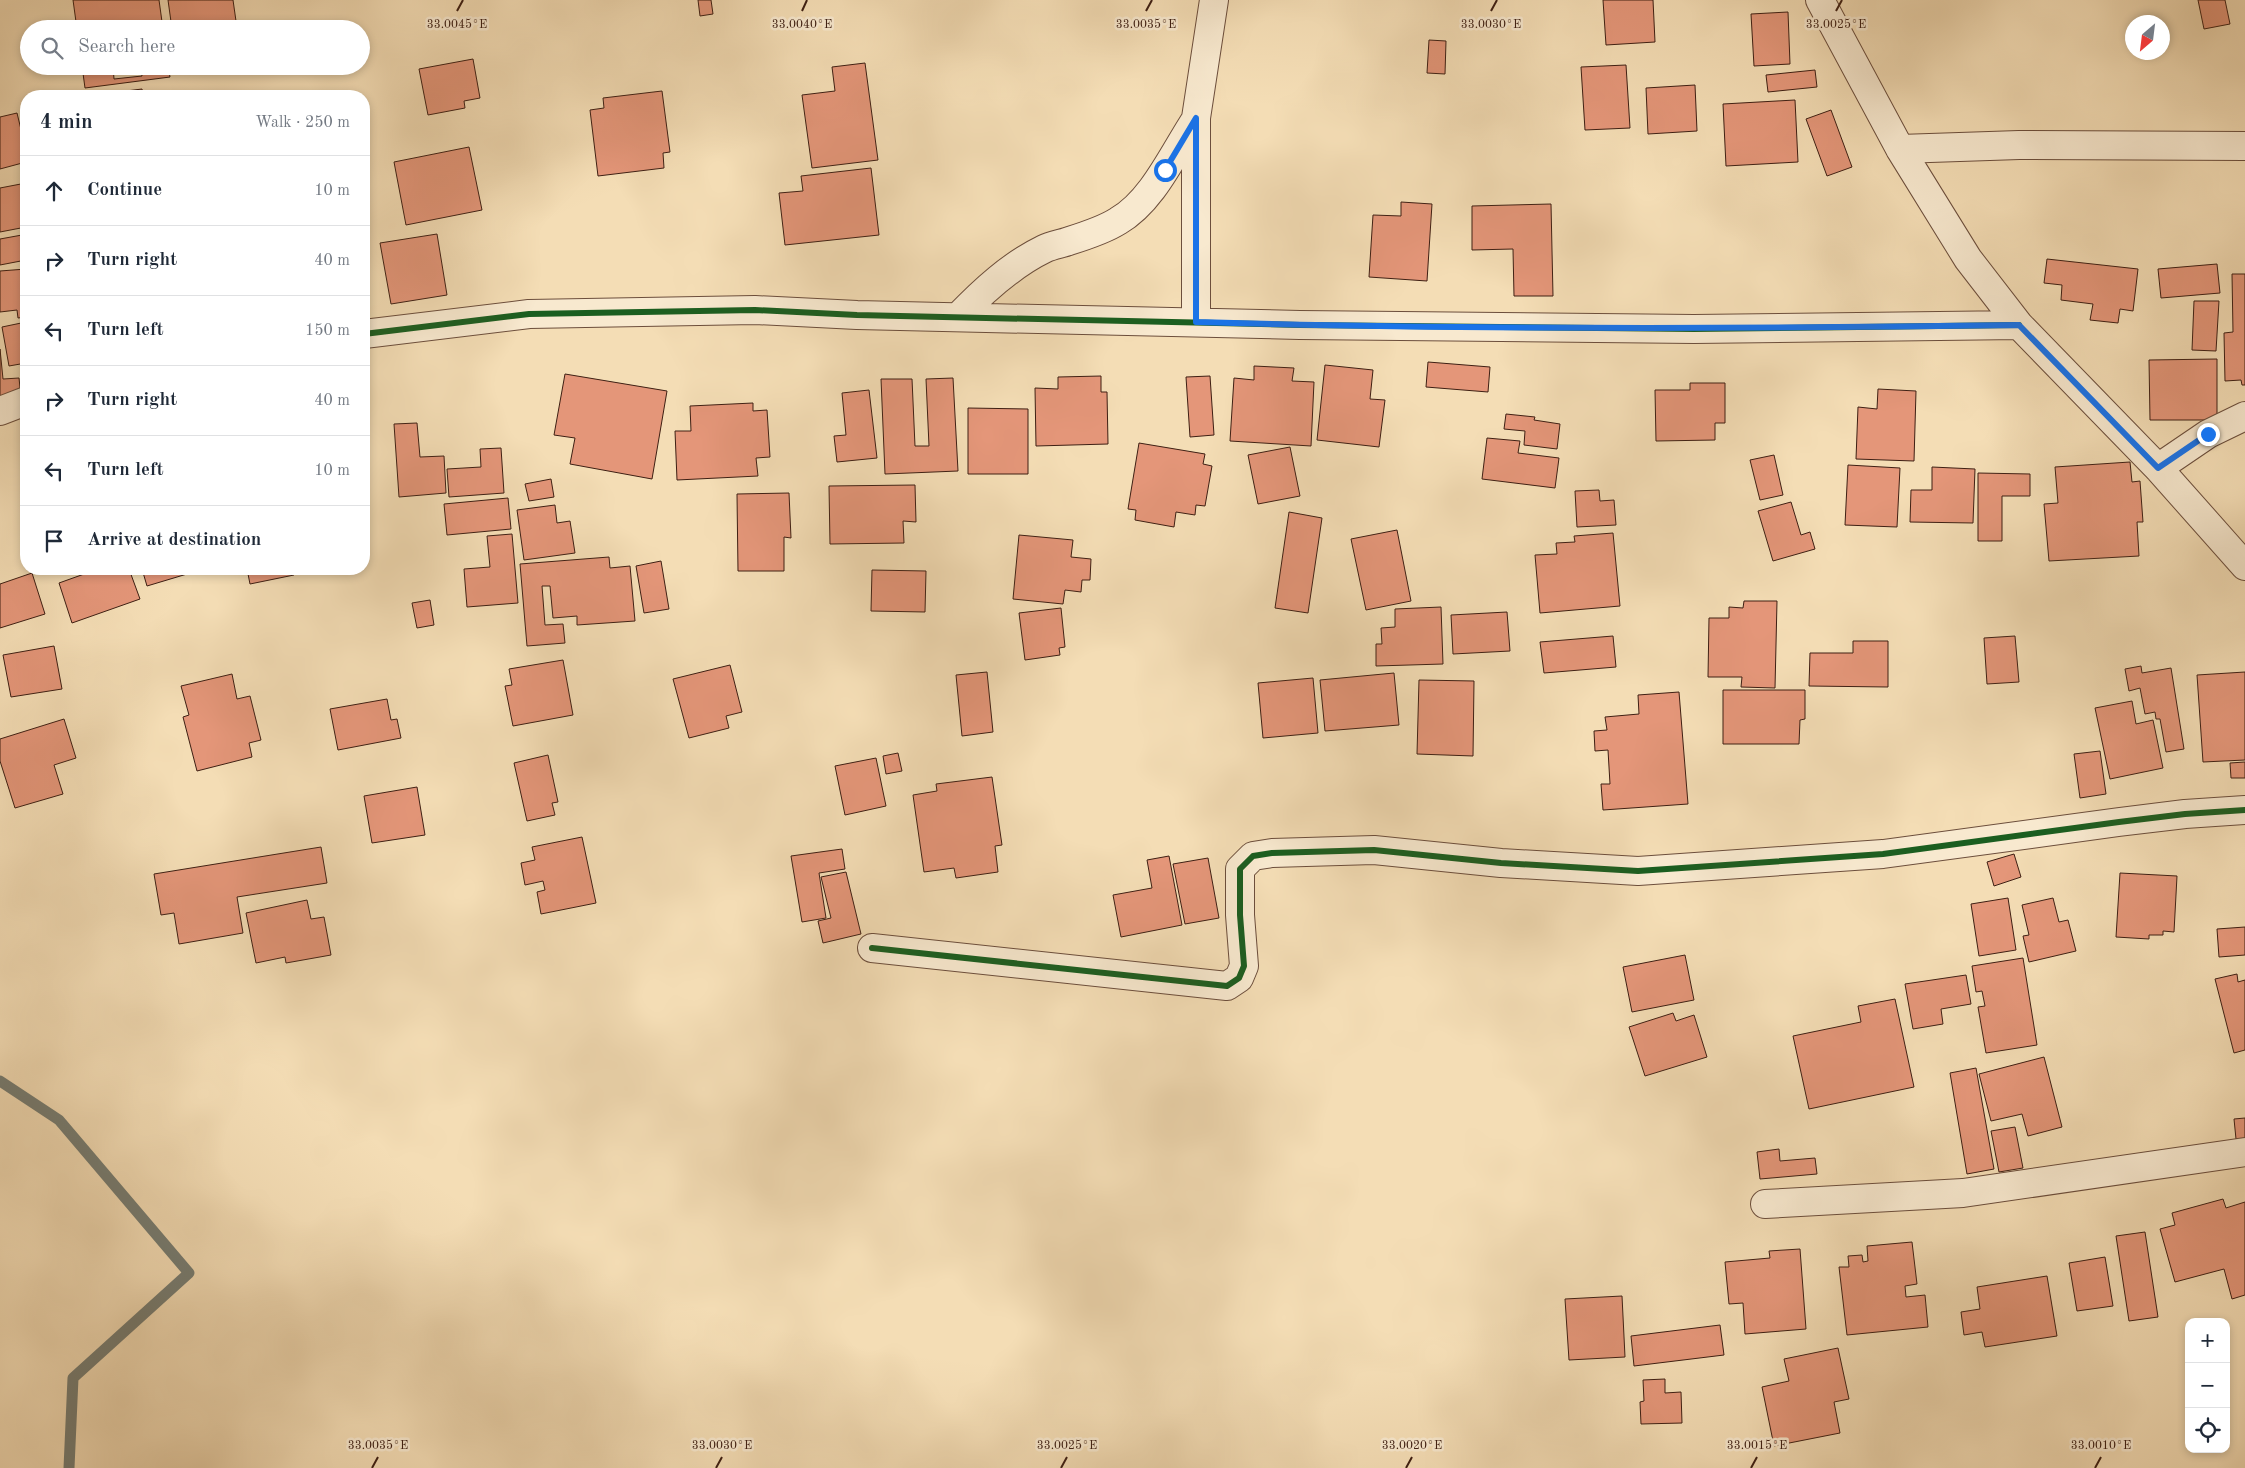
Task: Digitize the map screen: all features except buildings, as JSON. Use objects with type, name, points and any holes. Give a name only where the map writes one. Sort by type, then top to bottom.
[{"type":"street","points":[[1196,322],[1196,118],[1214,0]]},
{"type":"street","points":[[1820,0],[1900,149],[1968,259],[2019,325],[2158,468],[2245,566]]},
{"type":"street","points":[[958,317],[995,282],[1026,259],[1045,248],[1070,241],[1119,221],[1139,204],[1165,170],[1196,118]]},
{"type":"street","points":[[1900,149],[2019,145],[2245,146]]},
{"type":"street","points":[[370,333],[529,314],[755,310],[1300,325],[1694,329],[2019,325]]},
{"type":"street","points":[[0,411],[20,403]]},
{"type":"street","points":[[2158,468],[2208,434],[2245,416]]},
{"type":"street","points":[[872,948],[1227,986],[1239,978],[1244,966],[1240,915],[1240,869],[1253,856],[1272,853],[1374,850],[1501,863],[1638,871],[1883,854],[2119,822],[2185,814],[2245,810]]},
{"type":"street","points":[[1765,1204],[1963,1193],[2245,1152]]},
{"type":"waterway","points":[[0,1081],[59,1120],[189,1273],[73,1378],[69,1468]]},
{"type":"cycle path","points":[[370,333],[529,314],[755,310],[857,315],[1300,325],[1694,329],[2019,325]]},
{"type":"cycle path","points":[[872,948],[1227,986],[1239,978],[1244,966],[1240,915],[1240,869],[1253,856],[1272,853],[1374,850],[1501,863],[1638,871],[1883,854],[2119,822],[2185,814],[2245,810]]},
{"type":"route","points":[[1165,170],[1196,118],[1196,322],[1300,325],[1694,329],[2019,325],[2158,468],[2208,434]]}]
